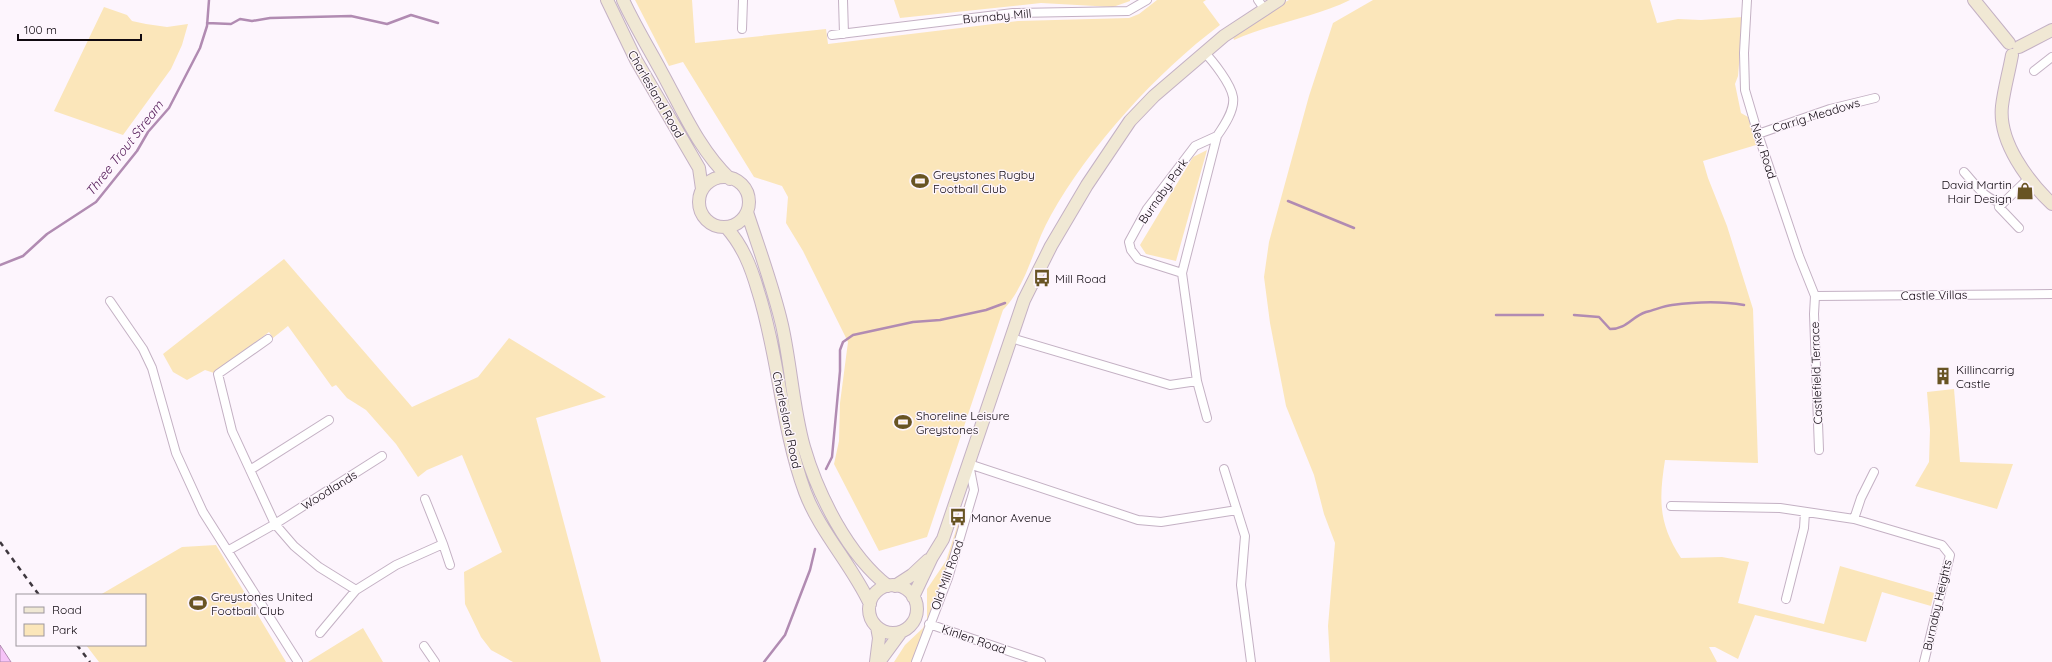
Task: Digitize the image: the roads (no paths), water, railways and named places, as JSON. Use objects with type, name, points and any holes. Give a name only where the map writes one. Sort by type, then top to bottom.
[{"type":"main road","name":"Charlesland Road","points":[[607,0],[636,60],[699,168],[702,189]]},
{"type":"main road","name":"Charlesland Road","points":[[623,0],[639,34],[703,146],[717,166],[730,179]]},
{"type":"main road","points":[[913,597],[932,557],[943,539],[1024,300],[1051,246],[1087,185],[1126,128],[1154,96],[1204,52],[1262,5],[1279,0]]},
{"type":"main road","points":[[1974,0],[2013,49],[2002,106],[2002,117],[2008,141],[2016,162],[2028,179],[2052,204]]},
{"type":"main road","points":[[2013,49],[2052,30]]},
{"type":"main road","points":[[721,178],[730,179],[741,185],[747,194],[748,206],[746,212],[737,223],[726,227],[712,225],[704,217],[699,206],[702,189],[713,180],[721,178]]},
{"type":"main road","name":"Charlesland Road","points":[[746,212],[776,301],[788,350],[804,447],[817,484],[850,544],[877,578],[891,586]]},
{"type":"main road","name":"Charlesland Road","points":[[726,227],[743,250],[768,322],[786,428],[795,462],[806,493],[824,527],[863,588],[870,604]]},
{"type":"main road","points":[[878,662],[879,638],[877,627],[871,618],[870,604],[878,591],[891,586],[912,574],[932,557]]},
{"type":"main road","points":[[878,662],[901,632],[911,625],[916,614],[916,604],[913,597],[903,588],[891,586]]},
{"type":"main road","points":[[877,627],[889,633],[901,632]]},
{"type":"street","points":[[742,0],[742,29]]},
{"type":"street","points":[[843,0],[844,34]]},
{"type":"street","name":"Burnaby Mill","points":[[832,35],[1014,13],[1128,11],[1147,0]]},
{"type":"street","name":"New Road","points":[[1747,0],[1744,53],[1745,90],[1758,134],[1799,256],[1815,296]]},
{"type":"street","name":"Burnaby Park","points":[[1204,52],[1222,74],[1233,97],[1229,121],[1217,136],[1182,273],[1197,381],[1208,418]]},
{"type":"street","points":[[2034,71],[2052,57]]},
{"type":"street","name":"Carrig Meadows","points":[[1758,134],[1830,109],[1875,98]]},
{"type":"street","name":"Burnaby Park","points":[[1182,273],[1138,259],[1131,250],[1129,242],[1147,209],[1195,146],[1217,136]]},
{"type":"street","points":[[1964,172],[1987,197],[1993,201],[2003,203]]},
{"type":"street","points":[[2019,228],[1999,207],[2028,179]]},
{"type":"street","name":"Castle Villas","points":[[1815,296],[2052,294]]},
{"type":"street","name":"Castlefield Terrace","points":[[1815,296],[1819,450]]},
{"type":"street","points":[[110,301],[142,349],[152,368],[176,452],[203,512],[298,662]]},
{"type":"street","points":[[1011,338],[1170,385],[1197,381]]},
{"type":"street","points":[[268,339],[218,374],[232,431],[276,524],[294,546],[319,567],[356,590]]},
{"type":"street","points":[[250,470],[329,420]]},
{"type":"street","name":"Woodlands","points":[[228,550],[276,524],[382,456]]},
{"type":"street","points":[[969,464],[1138,520],[1161,522],[1237,510]]},
{"type":"street","name":"Old Mill Road","points":[[916,662],[929,624],[948,578],[974,490],[969,464]]},
{"type":"street","points":[[1224,469],[1245,536],[1241,585],[1251,662]]},
{"type":"street","points":[[1854,519],[1861,498],[1874,472]]},
{"type":"street","points":[[425,499],[450,565]]},
{"type":"street","name":"Burnaby Heights","points":[[1671,506],[1780,508],[1854,519],[1942,545],[1950,555],[1924,662]]},
{"type":"street","points":[[1786,599],[1804,528],[1805,512]]},
{"type":"street","points":[[320,632],[356,590],[396,565],[442,544]]},
{"type":"street","name":"Kinlen Road","points":[[929,624],[1041,662]]},
{"type":"street","points":[[424,646],[435,662]]},
{"type":"waterway","name":"Three Trout Stream","points":[[0,265],[23,256],[47,234],[96,202],[137,151],[148,132],[169,108],[200,48],[207,26],[209,0]]},
{"type":"waterway","points":[[207,23],[231,24],[240,19],[252,21],[270,18],[351,16],[387,24],[411,15],[438,23]]},
{"type":"waterway","points":[[1288,201],[1354,228]]},
{"type":"waterway","points":[[1574,315],[1599,317],[1610,329],[1621,327],[1646,312],[1669,306],[1708,302],[1744,305]]},
{"type":"waterway","points":[[826,469],[832,457],[840,371],[840,350],[843,342],[853,335],[913,322],[940,320],[986,310],[1005,303]]},
{"type":"waterway","points":[[1496,315],[1543,315]]},
{"type":"waterway","points":[[764,662],[785,635],[810,570],[815,549]]},
{"type":"railway","points":[[0,542],[38,594]]},
{"type":"railway","points":[[78,646],[90,662]]},
{"type":"place","name":"Greystones Rugby Football Club","points":[[920,181]]},
{"type":"place","name":"David Martin Hair Design","points":[[2025,191]]},
{"type":"place","name":"Mill Road","points":[[1042,278]]},
{"type":"place","name":"Killincarrig Castle","points":[[1943,376]]},
{"type":"place","name":"Shoreline Leisure Greystones","points":[[903,422]]},
{"type":"place","name":"Manor Avenue","points":[[958,517]]},
{"type":"place","name":"Greystones United Football Club","points":[[198,603]]}]
